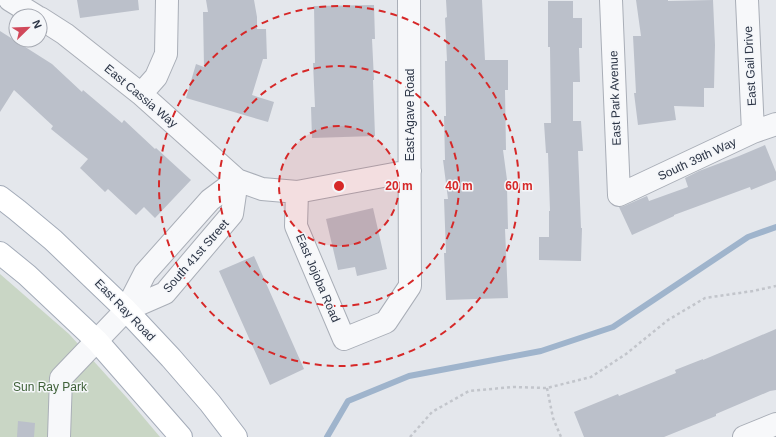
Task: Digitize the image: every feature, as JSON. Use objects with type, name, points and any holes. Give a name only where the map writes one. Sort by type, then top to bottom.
[{"type":"main road","name":"East Ray Road","points":[[0,197],[53,240],[126,310],[205,398],[236,437]]},
{"type":"main road","points":[[0,252],[27,275],[97,341],[181,437]]},
{"type":"street","points":[[10,0],[23,8]]},
{"type":"street","points":[[141,94],[156,77],[166,54],[167,0]]},
{"type":"street","name":"East Agave Road","points":[[344,339],[386,322],[410,286],[410,0]]},
{"type":"street","name":"East Park Avenue","points":[[611,0],[619,195]]},
{"type":"street","name":"East Gail Drive","points":[[747,0],[753,132]]},
{"type":"street","name":"East Cassia Way","points":[[48,23],[65,34],[141,94],[237,180]]},
{"type":"street","name":"South 39th Way","points":[[619,195],[753,132],[776,124]]},
{"type":"street","points":[[237,180],[262,188],[297,192],[410,171]]},
{"type":"street","name":"South 41st Street","points":[[59,437],[61,378],[126,310],[165,293],[232,214],[237,180]]},
{"type":"street","name":"East Jojoba Road","points":[[297,192],[296,226],[344,339]]},
{"type":"street","points":[[747,436],[776,424]]},
{"type":"path","points":[[410,437],[432,412],[469,391],[513,387],[547,388],[591,377],[626,354],[668,320],[706,298],[776,286]]},
{"type":"path","points":[[547,388],[553,418],[561,437]]},
{"type":"green space","name":"Sun Ray Park","points":[[0,274],[69,334],[160,437],[0,437]]},
{"type":"building","points":[[77,0],[138,0],[139,10],[80,18]]},
{"type":"building","points":[[206,0],[254,0],[257,17],[257,29],[266,29],[267,59],[263,59],[252,95],[274,102],[268,122],[186,98],[196,64],[204,67],[203,12],[208,12]]},
{"type":"building","points":[[446,0],[482,0],[485,60],[508,60],[508,90],[505,90],[506,150],[503,150],[508,187],[508,229],[505,229],[508,298],[446,300],[444,199],[448,199],[443,160],[445,160],[444,116],[446,116]]},
{"type":"building","points":[[636,0],[713,0],[715,45],[714,88],[704,88],[704,107],[674,106],[676,120],[638,125],[634,93],[636,93],[633,36],[641,36]]},
{"type":"building","points":[[548,1],[573,1],[573,18],[582,18],[582,48],[579,48],[580,82],[573,82],[573,121],[581,121],[583,151],[578,151],[582,228],[581,261],[539,260],[539,237],[549,237],[550,211],[548,153],[546,153],[544,123],[551,123]]},
{"type":"building","points":[[374,5],[375,39],[372,39],[375,136],[312,138],[311,107],[315,107],[313,63],[315,63],[314,6]]},
{"type":"building","points":[[0,31],[8,36],[8,48],[27,48],[52,64],[82,92],[83,90],[122,123],[124,120],[191,180],[155,218],[144,207],[136,215],[108,189],[105,192],[80,168],[88,159],[51,129],[53,126],[14,90],[0,112]]},
{"type":"building","points":[[765,145],[776,172],[776,180],[751,190],[750,187],[674,215],[632,235],[619,207],[647,196],[649,201],[688,187],[685,178]]},
{"type":"building","points":[[373,208],[387,269],[357,276],[355,267],[338,270],[326,219]]},
{"type":"building","points":[[254,256],[304,369],[270,385],[219,271]]},
{"type":"building","points":[[776,329],[776,390],[770,391],[716,414],[716,416],[664,437],[584,437],[574,412],[676,373],[675,370],[703,360]]},
{"type":"building","points":[[18,421],[35,423],[34,437],[17,437]]},
{"type":"waterway","points":[[327,437],[348,401],[409,376],[541,351],[613,327],[748,237],[776,227]]}]
